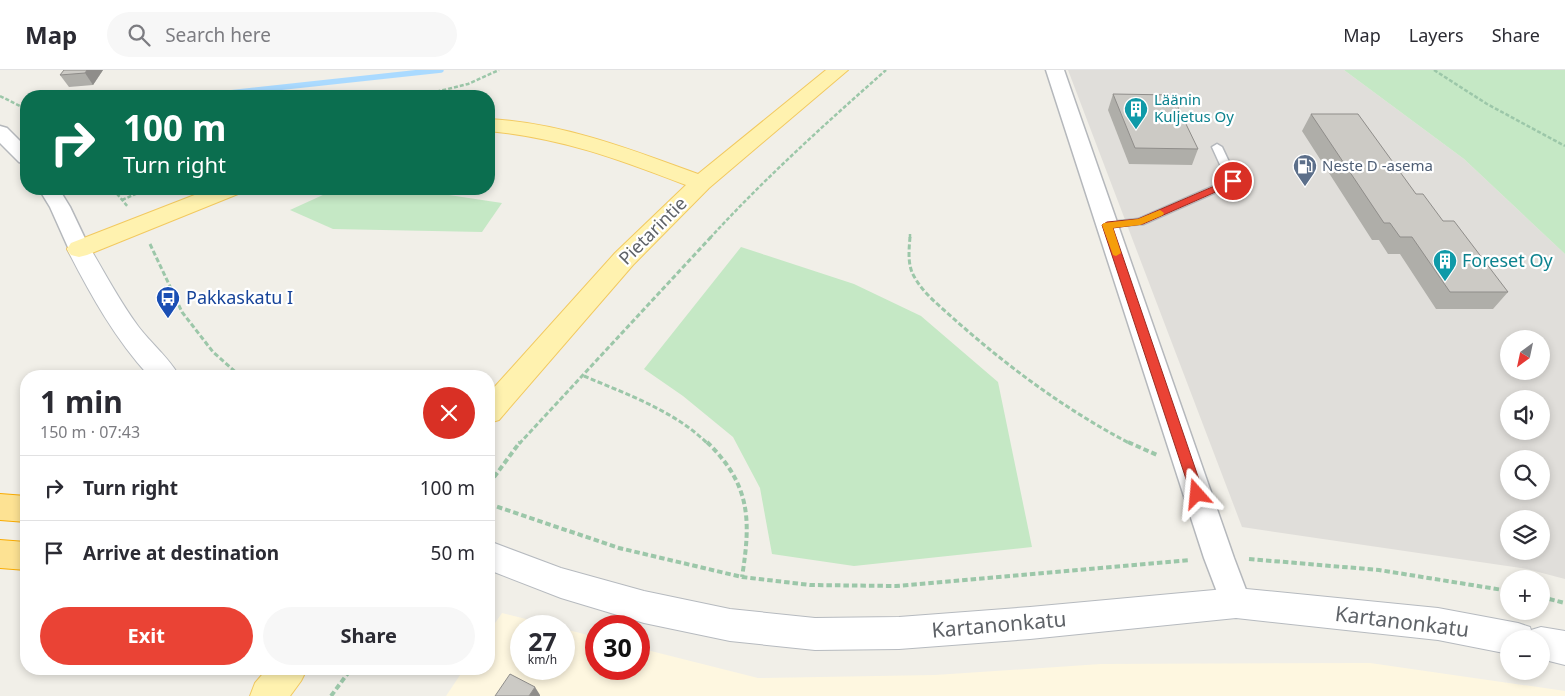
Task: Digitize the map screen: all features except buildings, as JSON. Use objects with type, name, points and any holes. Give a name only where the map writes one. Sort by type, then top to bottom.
[{"type":"highway","points":[[0,507],[20,509]]},
{"type":"highway","points":[[0,554],[20,556]]},
{"type":"main road","name":"Pietarintie","points":[[495,405],[624,259],[701,183],[838,70]]},
{"type":"main road","points":[[495,126],[544,130],[594,143],[701,183]]},
{"type":"main road","points":[[160,370],[134,339],[101,291],[79,249],[215,195]]},
{"type":"main road","name":"Kartanonkatu","points":[[495,557],[562,583],[644,607],[730,625],[815,634],[899,634],[1030,624],[1236,604],[1438,624],[1500,636]]},
{"type":"main road","points":[[1550,645],[1565,648]]},
{"type":"main road","points":[[268,696],[284,675]]},
{"type":"street","points":[[1055,70],[1236,604]]},
{"type":"street","points":[[0,132],[20,152]]},
{"type":"street","points":[[53,195],[79,249]]},
{"type":"lane","points":[[1107,225],[1140,222],[1233,181],[1216,147]]},
{"type":"path","points":[[444,90],[468,84],[499,70]]},
{"type":"path","points":[[495,476],[523,439],[584,376],[750,194],[886,70]]},
{"type":"path","points":[[1434,70],[1487,104],[1565,146]]},
{"type":"path","points":[[0,96],[20,106]]},
{"type":"path","points":[[118,195],[141,224],[182,312],[213,352],[233,370]]},
{"type":"path","points":[[122,200],[133,195]]},
{"type":"path","points":[[910,232],[910,262],[914,276],[932,299],[978,340],[1046,392],[1107,432],[1138,448],[1162,457],[1187,462]]},
{"type":"path","points":[[584,376],[637,400],[698,432],[716,449],[735,474],[745,503],[747,541],[742,577]]},
{"type":"path","points":[[495,506],[619,548],[742,577],[810,585],[896,586],[1219,558],[1308,562],[1458,581],[1500,589]]},
{"type":"path","points":[[1550,599],[1565,602]]},
{"type":"path","points":[[331,696],[347,675]]},
{"type":"shaded area","points":[[1068,70],[1344,70],[1464,159],[1565,254],[1565,579],[1550,575],[1550,570],[1527,569],[1242,527]]},
{"type":"shaded area","points":[[502,613],[510,615],[510,680],[575,680],[575,632],[585,634],[585,680],[650,680],[650,651],[758,678],[935,675],[1101,664],[1370,663],[1565,691],[1565,696],[446,696],[460,675],[495,675],[495,623]]},
{"type":"green space","points":[[1344,70],[1565,70],[1565,254],[1464,159]]},
{"type":"green space","points":[[323,195],[449,195],[502,203],[482,232],[333,229],[290,210]]},
{"type":"green space","points":[[741,247],[854,284],[921,316],[998,382],[1032,547],[854,566],[772,554],[760,488],[733,437],[683,396],[644,369]]},
{"type":"waterway","points":[[257,90],[441,70]]},
{"type":"slow traffic","points":[[1116,253],[1107,225],[1140,222],[1160,213]]},
{"type":"place","name":"Läänin Kuljetus Oy","points":[[1136,130]]},
{"type":"place","name":"Neste D -asema","points":[[1305,187]]},
{"type":"place","name":"Foreset Oy","points":[[1445,282]]},
{"type":"place","name":"Pakkaskatu I","points":[[168,319]]},
{"type":"route","points":[[1197,494],[1107,225],[1140,222],[1233,181]]}]
